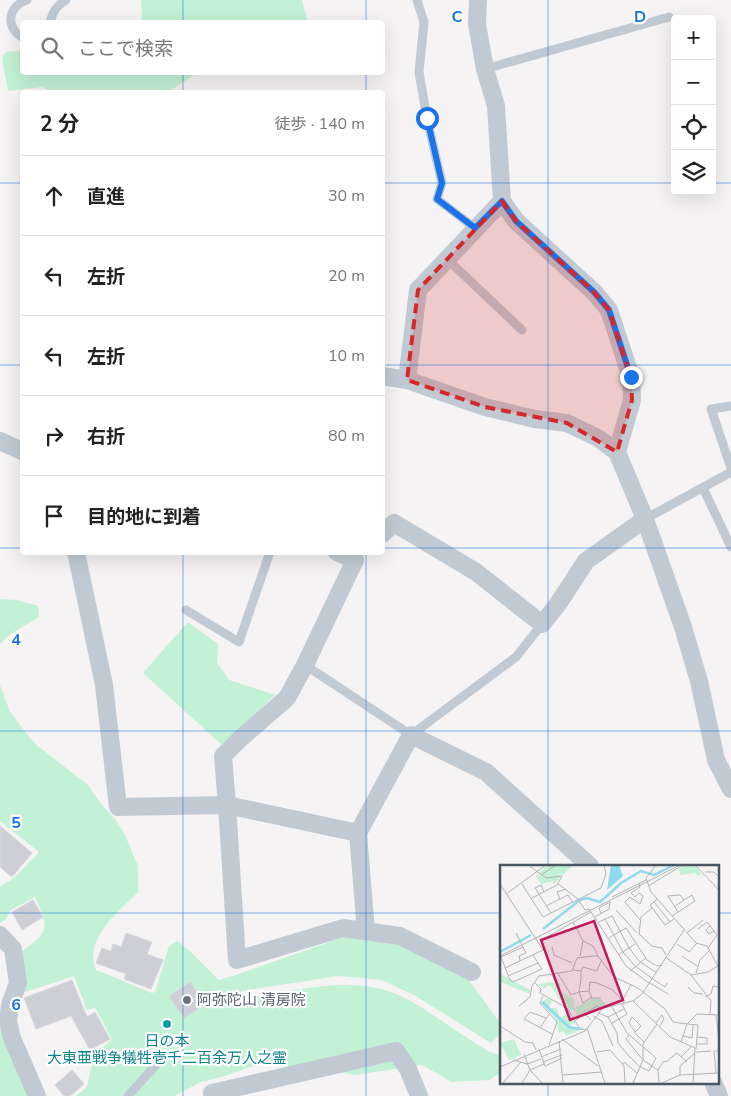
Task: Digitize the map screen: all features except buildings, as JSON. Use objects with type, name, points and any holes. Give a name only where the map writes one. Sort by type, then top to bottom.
[{"type":"street","points":[[478,0],[477,24],[485,69],[496,106],[502,201],[516,221],[594,292],[609,310],[631,377],[632,400],[616,452]]},
{"type":"street","points":[[407,380],[418,290],[502,201]]},
{"type":"street","points":[[385,376],[407,380],[485,407],[535,419],[567,423],[598,438],[616,452],[645,519],[683,627],[699,681],[716,760],[725,781],[731,789]]},
{"type":"street","points":[[0,441],[20,450]]},
{"type":"street","points":[[385,531],[394,523],[476,572],[542,624],[558,604],[586,561],[645,519]]},
{"type":"street","points":[[77,555],[104,685],[118,807],[226,804],[358,833]]},
{"type":"street","points":[[359,556],[287,698],[223,756],[237,960],[344,928],[400,936],[472,972]]},
{"type":"street","points":[[366,931],[358,833],[411,735],[486,772],[589,865]]},
{"type":"street","points":[[0,935],[13,949],[18,983],[10,1006],[8,1021],[12,1038],[38,1096]]},
{"type":"street","points":[[210,1095],[396,1051],[408,1069],[419,1096]]},
{"type":"street","points":[[714,1084],[719,1096]]},
{"type":"lane","points":[[20,36],[10,24],[11,13],[18,4],[27,0]]},
{"type":"lane","points":[[51,20],[58,4],[66,0]]},
{"type":"lane","points":[[417,0],[424,22],[419,72],[442,183],[437,199],[475,228]]},
{"type":"lane","points":[[485,69],[668,17]]},
{"type":"lane","points":[[448,259],[522,330]]},
{"type":"lane","points":[[731,406],[711,409],[731,468]]},
{"type":"lane","points":[[645,519],[731,472]]},
{"type":"lane","points":[[702,488],[731,547]]},
{"type":"lane","points":[[186,610],[240,642],[269,555]]},
{"type":"lane","points":[[305,665],[411,735],[516,657],[542,624]]},
{"type":"lane","points":[[128,1096],[164,1056]]},
{"type":"highlighted area","points":[[502,201],[516,221],[594,292],[609,310],[631,377],[632,400],[617,452],[567,423],[485,407],[407,380],[418,290]]},
{"type":"green space","points":[[141,0],[302,0],[307,20],[138,20],[142,19]]},
{"type":"green space","points":[[20,51],[20,75],[194,75],[171,90],[48,90],[42,87],[8,91],[2,58],[6,52]]},
{"type":"green space","points":[[0,599],[16,600],[38,606],[39,617],[9,635],[0,644]]},
{"type":"green space","points":[[188,622],[218,644],[217,663],[229,680],[275,695],[223,746],[143,673]]},
{"type":"green space","points":[[0,685],[10,712],[35,744],[88,785],[101,804],[115,819],[124,833],[138,866],[138,892],[105,926],[94,947],[93,958],[96,970],[152,993],[155,992],[169,946],[177,941],[219,980],[344,937],[386,939],[424,954],[468,979],[500,1023],[500,1034],[491,1043],[414,995],[382,980],[338,976],[241,991],[247,998],[308,988],[350,985],[390,992],[409,1000],[490,1052],[500,1055],[500,1074],[489,1080],[452,1082],[422,1065],[355,1075],[308,1066],[282,1067],[259,1064],[201,1082],[174,1096],[76,1096],[87,1087],[94,1055],[112,1039],[95,1008],[87,1010],[74,976],[25,992],[20,953],[41,935],[44,929],[43,917],[35,897],[11,910],[6,919],[0,923],[0,886],[13,879],[39,852],[0,821]]},
{"type":"green space","points":[[0,1022],[30,1096],[0,1096]]},
{"type":"place","name":"阿弥陀山 清房院","points":[[187,1000]]},
{"type":"place","name":"日の本 大東亜戦争犠牲壱千二百余万人之霊","points":[[167,1024]]},
{"type":"route","points":[[427,118],[442,183],[437,199],[475,228],[502,201],[516,221],[594,292],[609,310],[631,377]]}]
